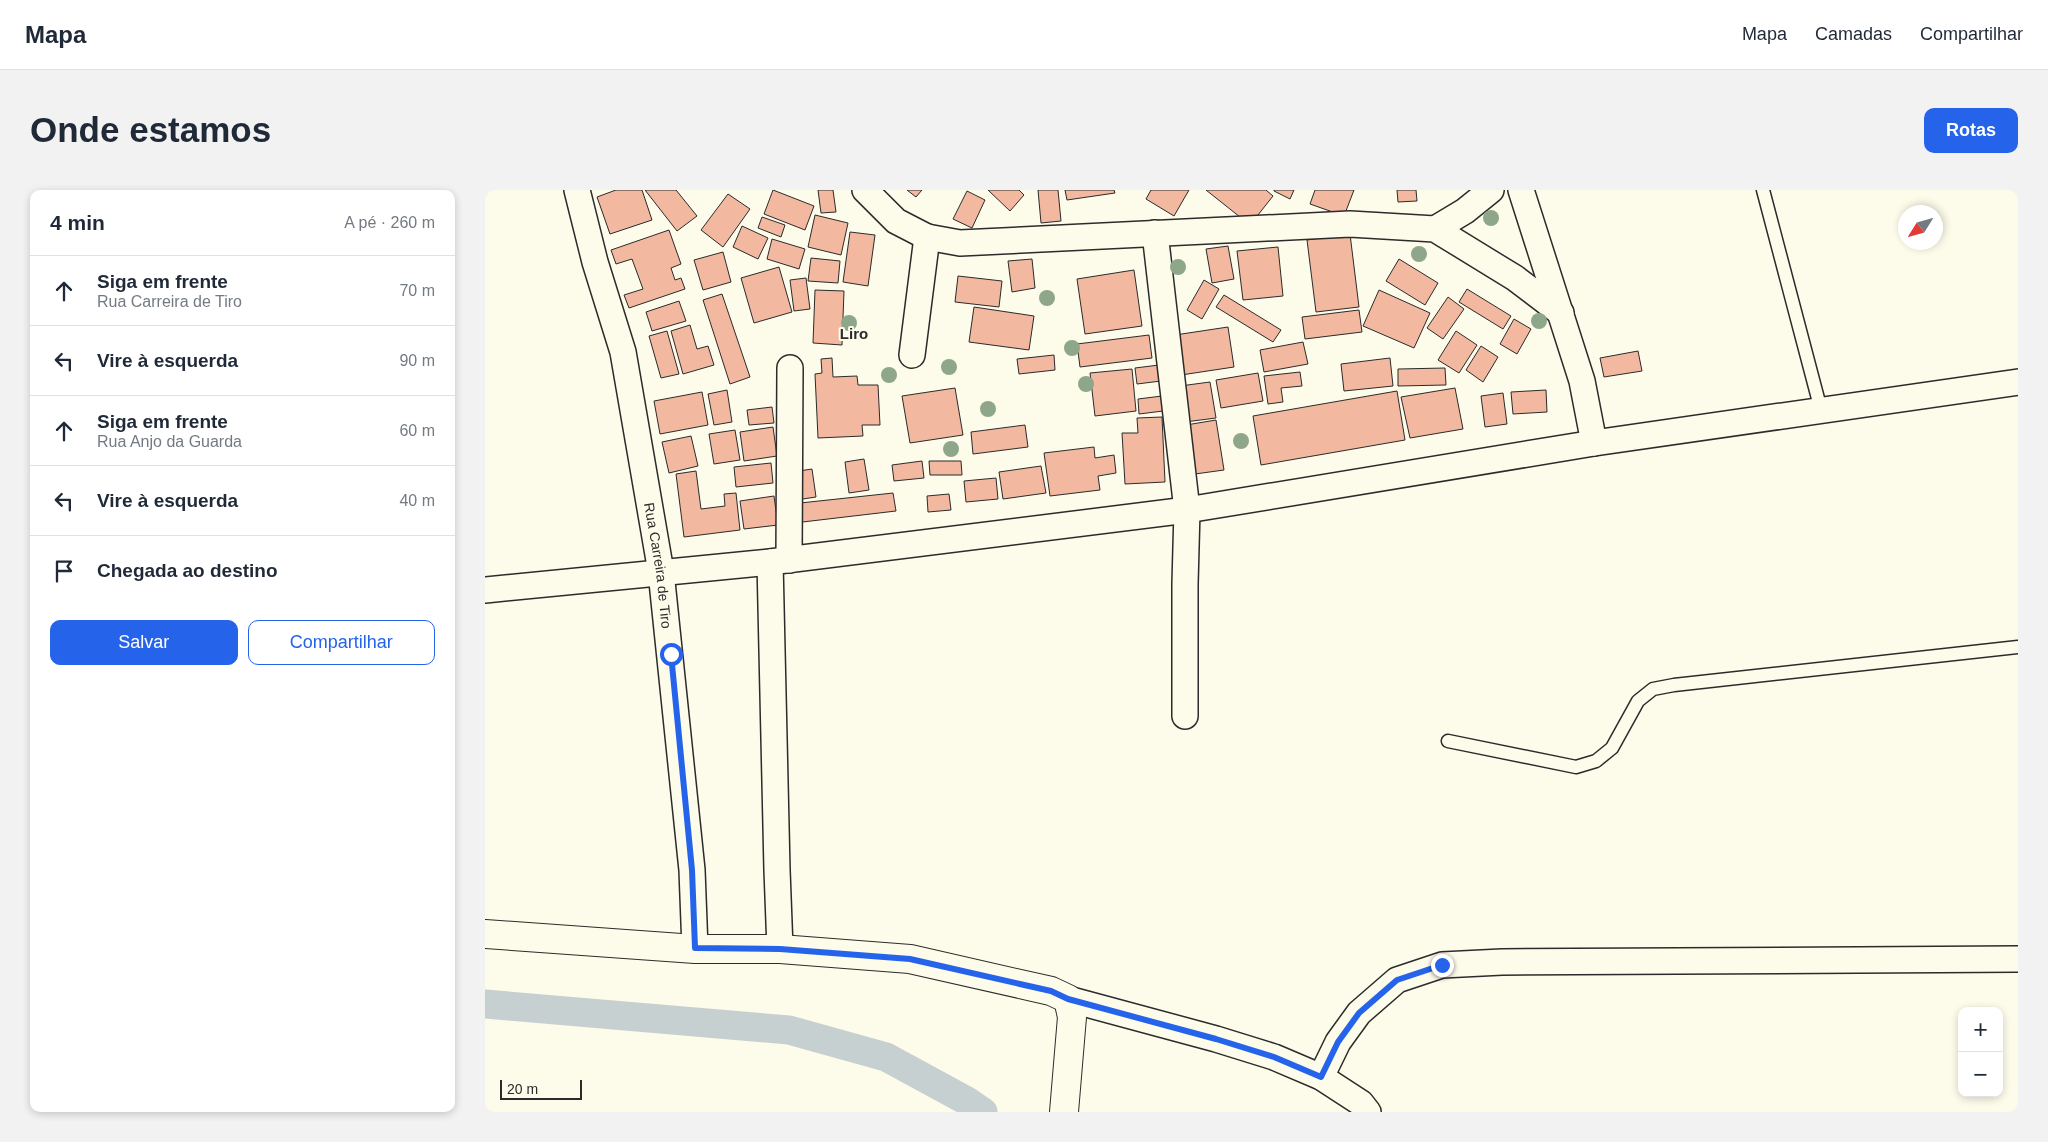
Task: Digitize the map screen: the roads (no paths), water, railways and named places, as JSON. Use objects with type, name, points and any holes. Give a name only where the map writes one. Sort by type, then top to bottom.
[{"type":"street","name":"Rua Carreira de Tiro","points":[[577,190],[595,262],[623,352],[661,572],[692,870],[695,948]]},
{"type":"street","points":[[865,190],[896,221],[927,237],[960,243],[1350,224],[1435,229],[1515,278],[1561,313]]},
{"type":"street","points":[[1435,229],[1465,211],[1491,190]]},
{"type":"street","points":[[1521,190],[1582,380],[1594,443]]},
{"type":"street","points":[[1155,233],[1187,510],[1185,716]]},
{"type":"street","points":[[912,355],[927,237]]},
{"type":"street","points":[[780,949],[777,870],[780,561],[790,368]]},
{"type":"street","points":[[485,590],[780,561],[1187,510],[1594,443],[2018,382]]},
{"type":"street","points":[[485,934],[695,948],[780,949],[910,959],[1051,991],[1068,999],[1216,1039],[1274,1057],[1321,1077],[1361,1103],[1368,1112]]},
{"type":"street","points":[[1321,1077],[1338,1042],[1359,1013],[1397,980],[1442,965],[1502,962],[2018,959]]},
{"type":"street","points":[[1064,1112],[1072,1017],[1068,999]]},
{"type":"lane","points":[[1763,190],[1821,410]]},
{"type":"lane","points":[[1448,740],[1576,767],[1596,761],[1612,748],[1638,701],[1653,689],[1674,685],[2018,647]]},
{"type":"waterway","points":[[485,1004],[789,1030],[886,1057],[967,1101],[983,1112]]},
{"type":"district","name":"Liro","points":[[854,334]]}]
